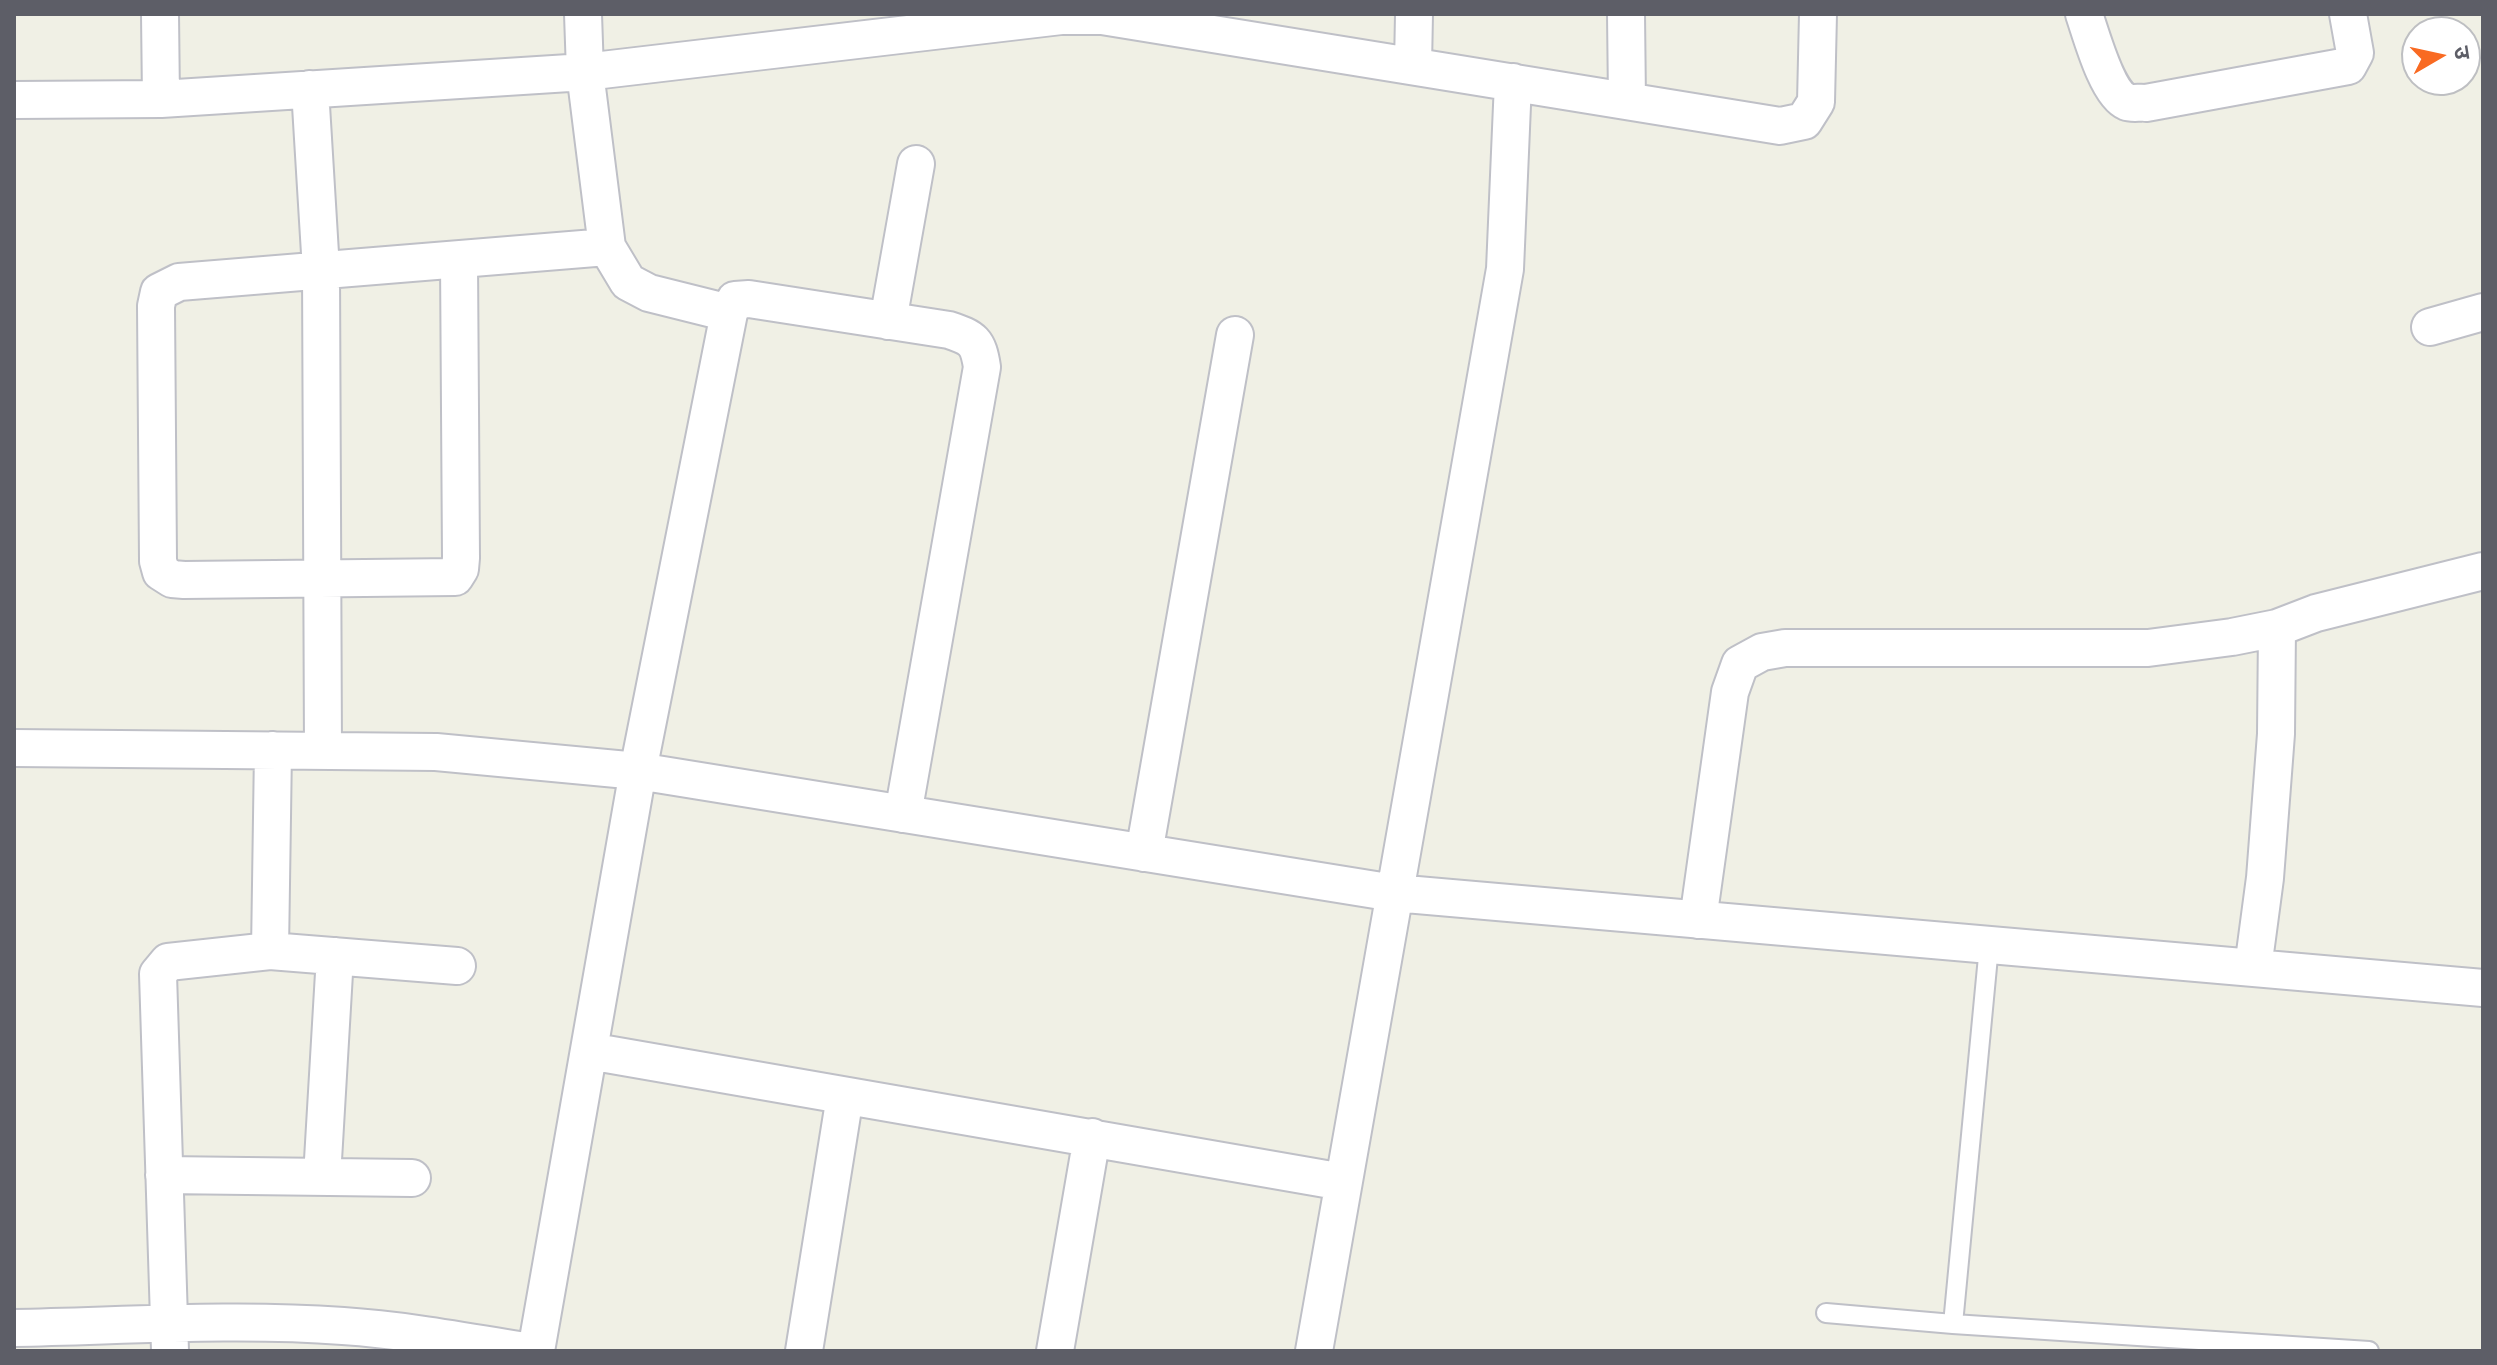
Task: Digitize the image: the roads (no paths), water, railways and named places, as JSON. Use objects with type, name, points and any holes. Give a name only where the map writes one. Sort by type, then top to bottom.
[{"type":"street","points":[[160,14],[161,99]]},
{"type":"street","points":[[583,14],[585,72],[607,247],[628,282],[649,293],[729,313]]},
{"type":"street","points":[[1413,66],[1414,14]]},
{"type":"street","points":[[1626,14],[1627,101]]},
{"type":"street","points":[[14,100],[161,99],[585,72],[1061,16],[1102,16],[1190,22],[1413,66],[1780,126],[1804,121],[1816,102],[1818,14]]},
{"type":"street","points":[[2084,14],[2114,91],[2126,102],[2146,103],[2348,66],[2355,53],[2348,14]]},
{"type":"street","points":[[1314,1351],[1505,269],[1513,82]]},
{"type":"street","points":[[310,89],[321,270],[323,751]]},
{"type":"street","points":[[888,321],[916,164]]},
{"type":"street","points":[[459,260],[460,569],[455,577],[184,580],[172,579],[161,572],[158,561],[156,306],[159,292],[179,282],[607,247]]},
{"type":"street","points":[[536,1351],[638,771],[729,313],[735,300],[749,299],[949,330],[969,336],[980,349],[982,367],[903,814]]},
{"type":"street","points":[[2430,327],[2483,312]]},
{"type":"street","points":[[1144,853],[1235,335]]},
{"type":"street","points":[[1698,920],[1730,692],[1740,664],[1762,652],[1785,648],[2148,648],[2277,628],[2316,613],[2483,571]]},
{"type":"street","points":[[2253,968],[2265,878],[2276,734],[2277,628]]},
{"type":"street","points":[[14,748],[436,752],[638,771],[1394,893],[2483,988]]},
{"type":"street","points":[[270,951],[273,750]]},
{"type":"street","points":[[170,1338],[158,974],[168,962],[270,951],[457,966]]},
{"type":"street","points":[[322,1177],[335,956]]},
{"type":"street","points":[[589,1051],[1343,1182]]},
{"type":"street","points":[[804,1351],[845,1096]]},
{"type":"street","points":[[1055,1351],[1092,1137]]},
{"type":"street","points":[[164,1175],[412,1178]]},
{"type":"street","points":[[14,1328],[170,1338],[263,1323],[341,1326],[405,1331],[524,1351]]},
{"type":"lane","points":[[1953,1324],[1989,946]]},
{"type":"lane","points":[[1826,1313],[2369,1351]]}]
